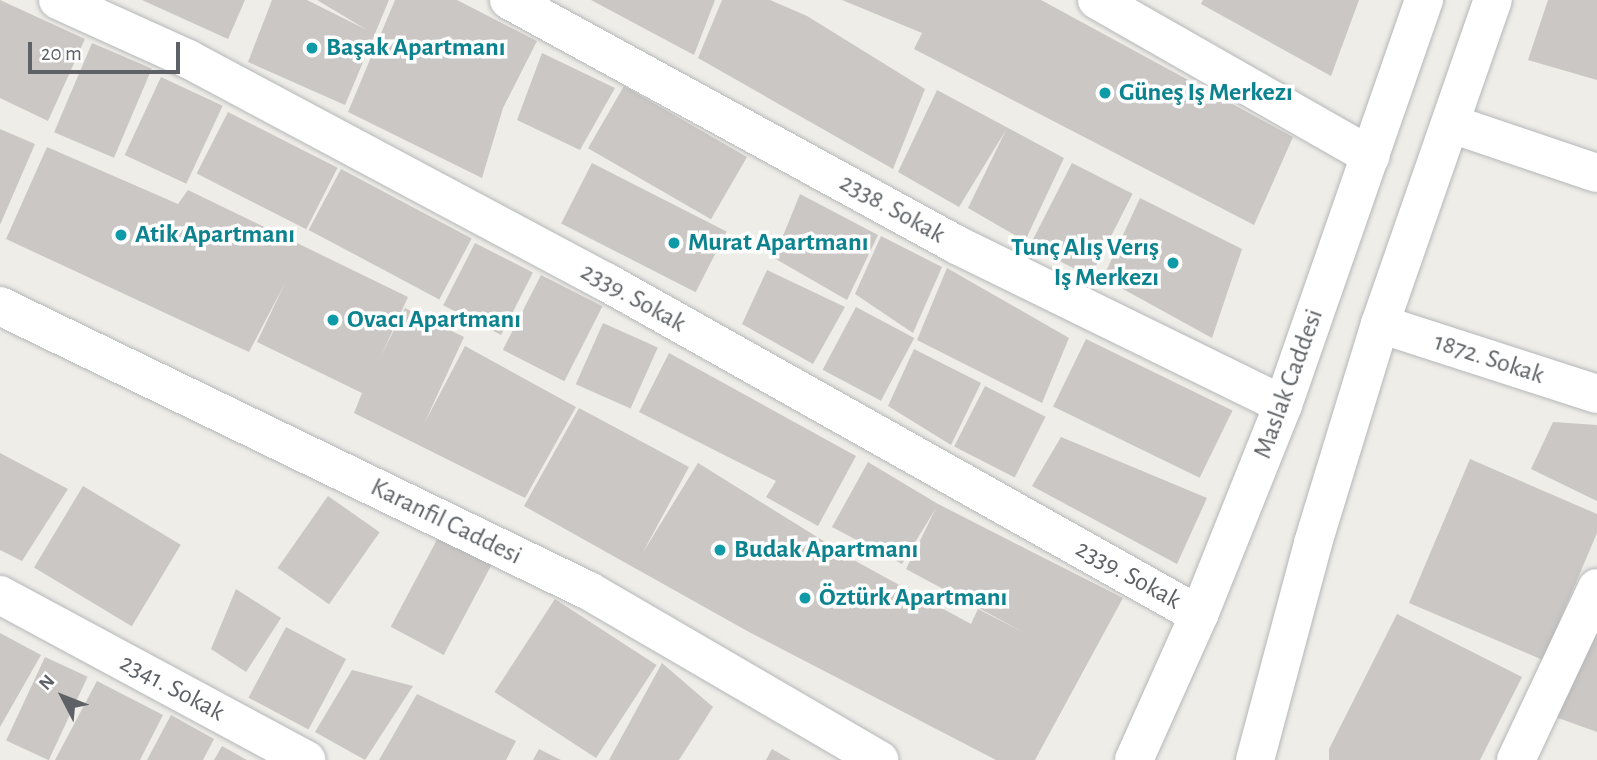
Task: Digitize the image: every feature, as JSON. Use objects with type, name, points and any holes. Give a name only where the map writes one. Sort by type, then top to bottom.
[{"type":"street","name":"2339. Sokak","points":[[58,0],[188,59],[606,282],[1199,615]]},
{"type":"street","name":"2338. Sokak","points":[[509,0],[957,245],[1283,405]]},
{"type":"street","points":[[1097,0],[1371,156]]},
{"type":"street","name":"Maslak Caddesi","points":[[1134,760],[1199,615],[1283,405],[1424,0]]},
{"type":"street","points":[[1255,760],[1313,543],[1380,324],[1452,124],[1493,0]]},
{"type":"street","points":[[1452,124],[1597,173]]},
{"type":"street","name":"Karanfil Caddesi","points":[[0,306],[589,591],[879,760]]},
{"type":"street","name":"1872. Sokak","points":[[1380,324],[1597,394]]},
{"type":"street","points":[[1516,760],[1597,588]]},
{"type":"street","name":"2341. Sokak","points":[[0,595],[306,760]]},
{"type":"building","points":[[0,0],[85,39],[48,121],[0,98]]},
{"type":"building","points":[[142,0],[245,0],[228,39]]},
{"type":"building","name":"Başak Apartmanı","points":[[272,0],[307,0],[367,30],[317,0],[389,0],[345,105],[248,62]]},
{"type":"building","points":[[395,0],[457,0],[537,41],[503,108],[482,178],[348,112]]},
{"type":"building","points":[[591,0],[715,0],[694,55]]},
{"type":"building","points":[[722,0],[770,0],[807,16],[925,89],[893,169],[698,58]]},
{"type":"building","name":"Güneş Iş Merkezı","points":[[842,0],[1041,0],[1293,137],[1254,225],[914,49],[922,33]]},
{"type":"building","points":[[1203,0],[1359,0],[1331,76],[1201,4]]},
{"type":"building","points":[[1548,0],[1597,0],[1597,80],[1528,60]]},
{"type":"building","points":[[92,43],[152,68],[114,158],[54,132]]},
{"type":"building","points":[[542,53],[615,88],[580,150],[517,120]]},
{"type":"building","points":[[161,77],[223,106],[186,184],[125,155]]},
{"type":"building","points":[[624,86],[747,157],[711,219],[588,148]]},
{"type":"building","points":[[937,90],[1064,158],[1025,241],[968,208],[1006,130],[959,207],[898,172]]},
{"type":"building","points":[[228,112],[338,168],[306,229],[197,173]]},
{"type":"building","points":[[0,129],[35,144],[0,225]]},
{"type":"building","points":[[47,147],[178,204],[188,190],[408,297],[381,356],[405,308],[464,337],[424,424],[465,346],[576,407],[525,498],[354,413],[362,393],[257,342],[285,283],[249,352],[6,239]]},
{"type":"building","points":[[592,163],[727,232],[696,292],[561,224]]},
{"type":"building","points":[[1072,163],[1133,194],[1090,277],[1030,246]]},
{"type":"building","points":[[341,169],[472,238],[439,299],[309,230]]},
{"type":"building","points":[[800,194],[878,235],[847,300],[774,258]]},
{"type":"building","name":"Tunç Alış Verış Iş Merkezı","points":[[1140,198],[1242,249],[1212,338],[1103,278]]},
{"type":"building","points":[[881,236],[942,267],[913,333],[855,294]]},
{"type":"building","points":[[475,243],[533,273],[501,335],[443,305]]},
{"type":"building","points":[[947,268],[1069,338],[1042,403],[917,340]]},
{"type":"building","points":[[767,270],[845,307],[813,364],[742,324]]},
{"type":"building","points":[[541,275],[602,306],[564,381],[503,350]]},
{"type":"building","points":[[856,307],[914,338],[881,401],[823,370]]},
{"type":"building","points":[[603,323],[658,347],[631,409],[576,384]]},
{"type":"building","points":[[1086,339],[1233,410],[1200,478],[1053,406]]},
{"type":"building","points":[[914,349],[981,383],[951,445],[888,406]]},
{"type":"building","points":[[669,353],[856,456],[818,526],[766,497],[776,481],[639,412]]},
{"type":"building","points":[[985,386],[1046,417],[1015,477],[954,447]]},
{"type":"building","points":[[579,408],[689,467],[642,554],[698,463],[859,563],[971,624],[978,609],[1023,632],[906,569],[936,508],[902,564],[832,527],[868,462],[938,504],[1123,598],[1035,760],[996,760],[749,632],[524,506]]},
{"type":"building","points":[[1553,422],[1597,425],[1597,501],[1531,469]]},
{"type":"building","points":[[1061,437],[1207,498],[1177,564],[1032,486]]},
{"type":"building","points":[[0,453],[68,489],[22,561],[0,550]]},
{"type":"building","points":[[1470,459],[1597,514],[1597,533],[1543,660],[1409,603]]},
{"type":"building","points":[[83,486],[181,545],[132,626],[34,567]]},
{"type":"building","points":[[328,496],[380,532],[329,604],[278,568]]},
{"type":"building","points":[[440,534],[493,562],[444,655],[391,627]]},
{"type":"building","points":[[236,589],[281,618],[246,672],[211,649]]},
{"type":"building","points":[[555,599],[656,665],[596,758],[495,692]]},
{"type":"building","points":[[1597,608],[1597,732],[1539,711]]},
{"type":"building","points":[[1397,614],[1522,677],[1480,760],[1329,760],[1329,749]]},
{"type":"building","points":[[286,627],[346,659],[308,730],[248,698]]},
{"type":"building","points":[[0,633],[41,655],[0,727]]},
{"type":"building","points":[[45,657],[88,677],[49,760],[6,740]]},
{"type":"building","points":[[662,663],[713,707],[679,760],[609,760]]},
{"type":"building","points":[[352,670],[413,686],[365,760],[315,732]]},
{"type":"building","points":[[97,681],[163,715],[140,760],[55,760]]},
{"type":"building","points":[[417,694],[516,741],[506,760],[379,760]]},
{"type":"building","points":[[171,715],[214,739],[203,760],[147,760]]},
{"type":"building","points":[[222,746],[247,760],[214,760]]},
{"type":"building","points":[[539,749],[561,760],[533,760]]},
{"type":"building","points":[[772,749],[791,760],[766,760]]},
{"type":"place","name":"Başak Apartmanı","points":[[312,48]]},
{"type":"place","name":"Güneş Iş Merkezı","points":[[1105,93]]},
{"type":"place","name":"Atik Apartmanı","points":[[121,235]]},
{"type":"place","name":"Murat Apartmanı","points":[[674,243]]},
{"type":"place","name":"Tunç Alış Verış Iş Merkezı","points":[[1173,263]]},
{"type":"place","name":"Ovacı Apartmanı","points":[[333,320]]},
{"type":"place","name":"Budak Apartmanı","points":[[720,550]]},
{"type":"place","name":"Öztürk Apartmanı","points":[[805,598]]}]
